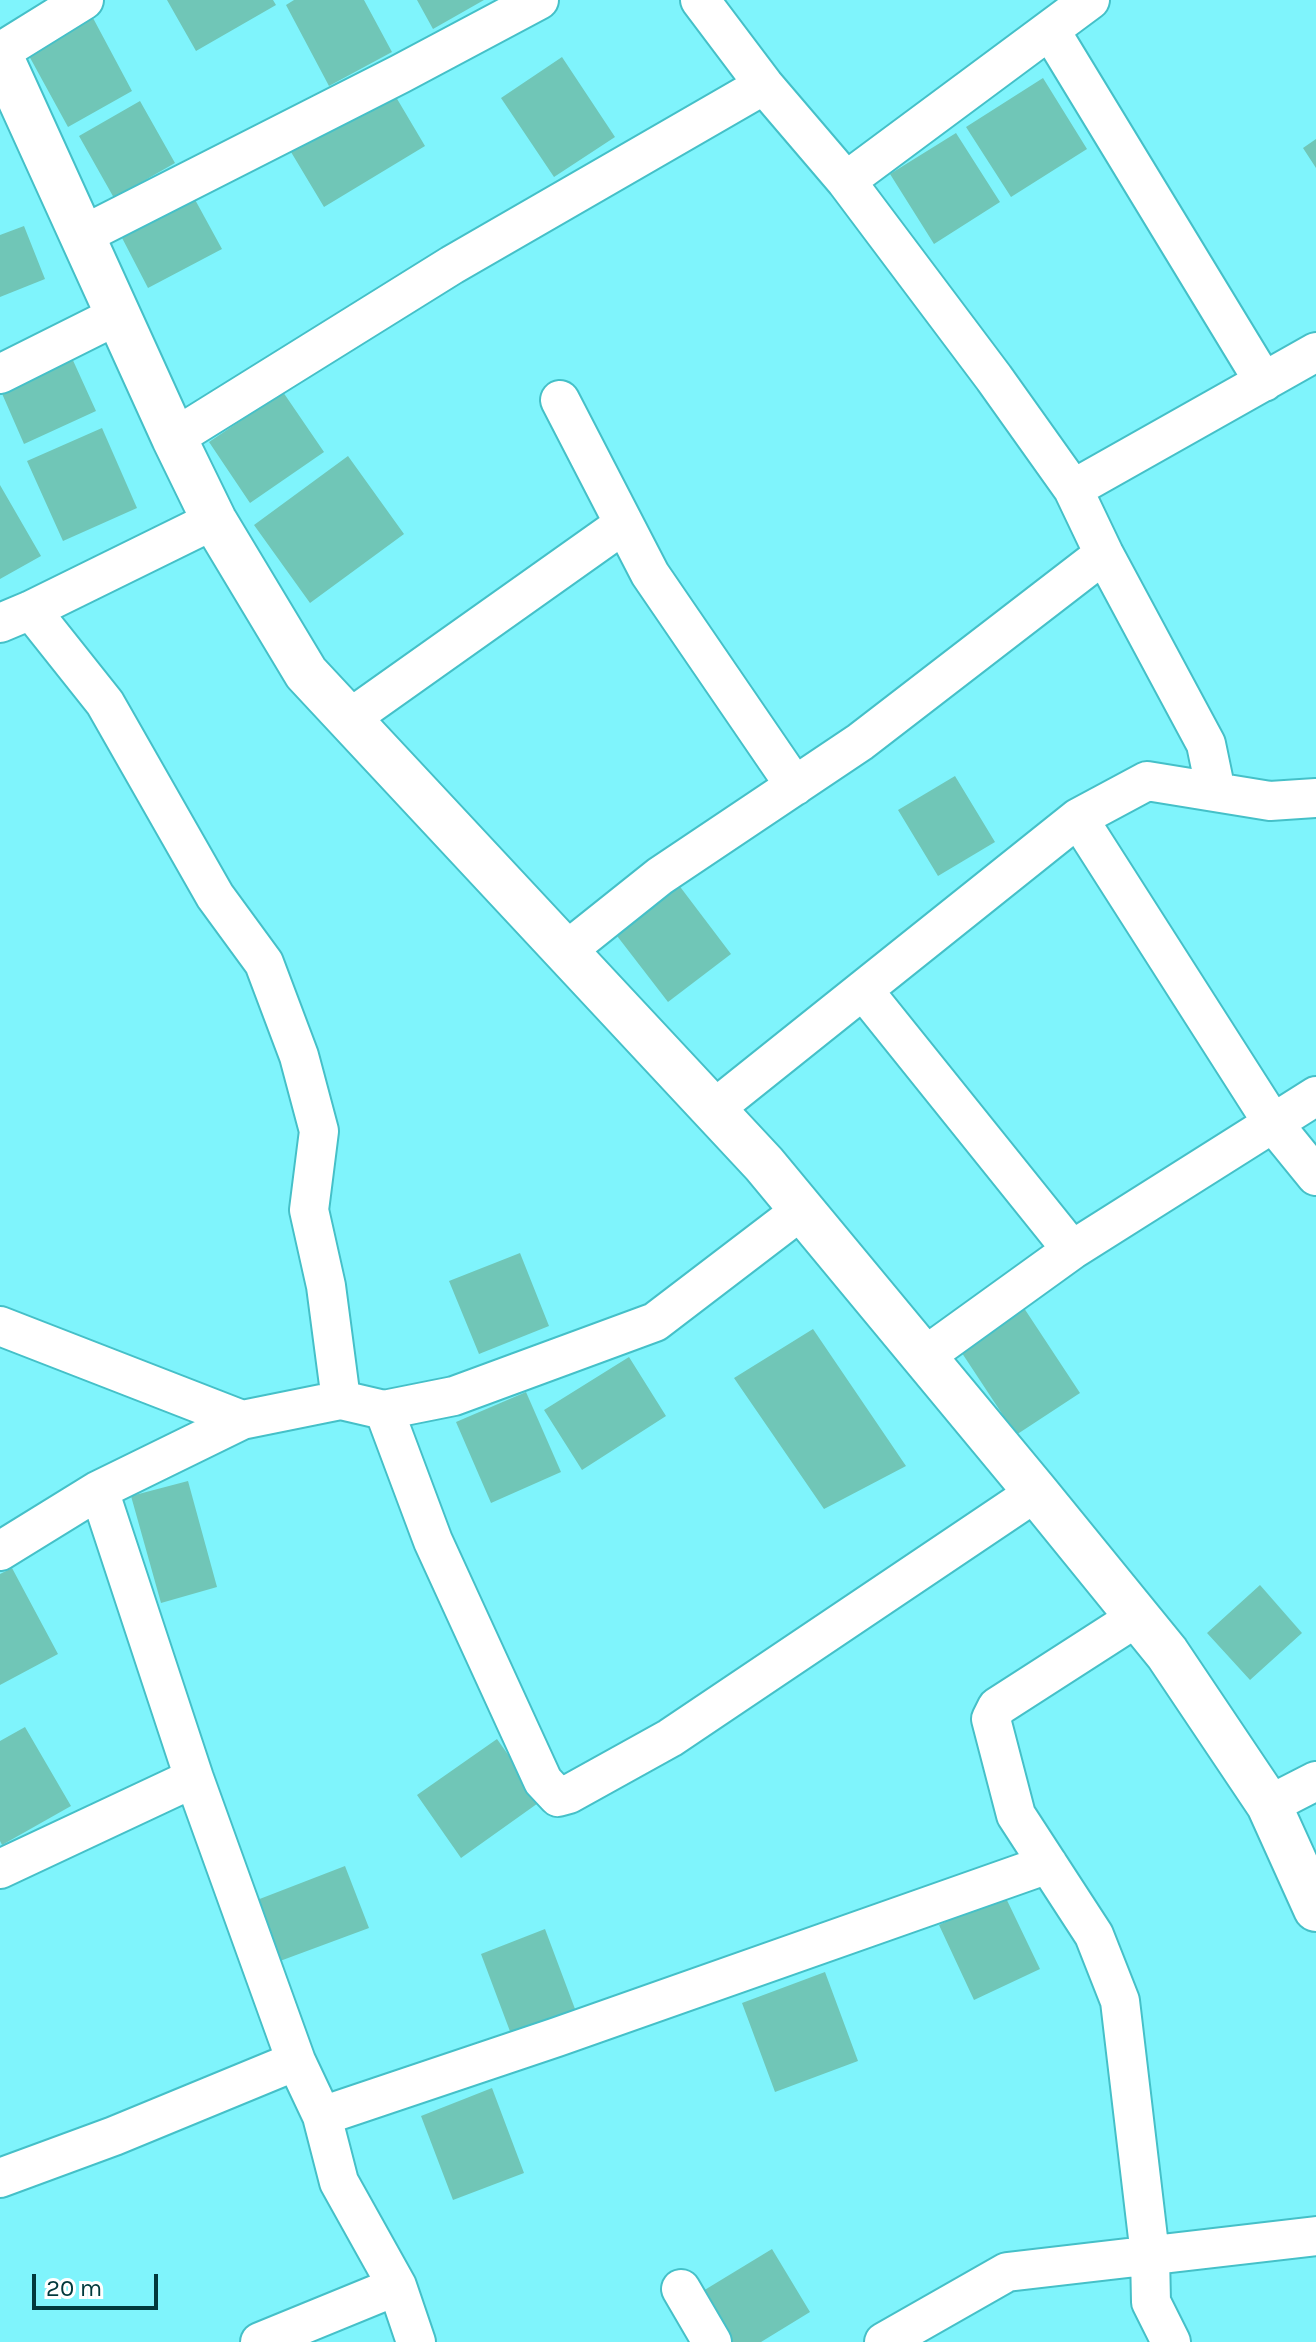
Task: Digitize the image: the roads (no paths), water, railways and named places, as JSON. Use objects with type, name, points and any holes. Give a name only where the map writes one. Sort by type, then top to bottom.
[{"type":"street","points":[[84,0],[1,61],[214,520],[306,673],[714,1109],[803,1209],[925,1356],[1167,1653],[1269,1805],[1316,1909]]},
{"type":"street","points":[[83,235],[539,0]]},
{"type":"street","points":[[700,0],[764,85],[846,181],[1073,489],[1104,554],[1206,744],[1216,792]]},
{"type":"street","points":[[846,181],[1067,11],[1264,382]]},
{"type":"street","points":[[174,438],[452,265],[764,85]]},
{"type":"street","points":[[0,374],[120,314]]},
{"type":"street","points":[[1073,489],[1316,352]]},
{"type":"street","points":[[560,400],[650,574],[795,786]]},
{"type":"street","points":[[214,520],[15,616],[105,703],[215,896],[264,963],[299,1056],[319,1131],[309,1210],[326,1286],[341,1400]]},
{"type":"street","points":[[349,719],[624,524]]},
{"type":"street","points":[[566,951],[660,876],[860,742],[1104,554]]},
{"type":"street","points":[[714,1109],[1078,818],[1147,781],[1270,801],[1316,798]]},
{"type":"street","points":[[1078,818],[1272,1122],[1316,1176]]},
{"type":"street","points":[[863,990],[1072,1250]]},
{"type":"street","points":[[925,1356],[1072,1250],[1316,1096]]},
{"type":"street","points":[[0,1551],[99,1490],[242,1420],[341,1400],[384,1410],[454,1396],[655,1322],[803,1209]]},
{"type":"street","points":[[0,1326],[242,1420]]},
{"type":"street","points":[[384,1410],[433,1541],[543,1781],[558,1797],[569,1794],[670,1738],[1036,1492]]},
{"type":"street","points":[[99,1490],[194,1778],[296,2061],[322,2116],[339,2182],[397,2286],[416,2342]]},
{"type":"street","points":[[1137,1617],[997,1707],[991,1719],[1016,1815],[1094,1935],[1120,2001],[1150,2255],[1151,2302],[1171,2342]]},
{"type":"street","points":[[0,1869],[194,1778]]},
{"type":"street","points":[[1269,1805],[1316,1781]]},
{"type":"street","points":[[322,2116],[572,2032],[1048,1864]]},
{"type":"street","points":[[0,2178],[114,2136],[296,2061]]},
{"type":"street","points":[[884,2342],[924,2332],[1007,2272],[1316,2236]]},
{"type":"street","points":[[260,2342],[397,2286]]},
{"type":"street","points":[[681,2289],[712,2342]]}]
